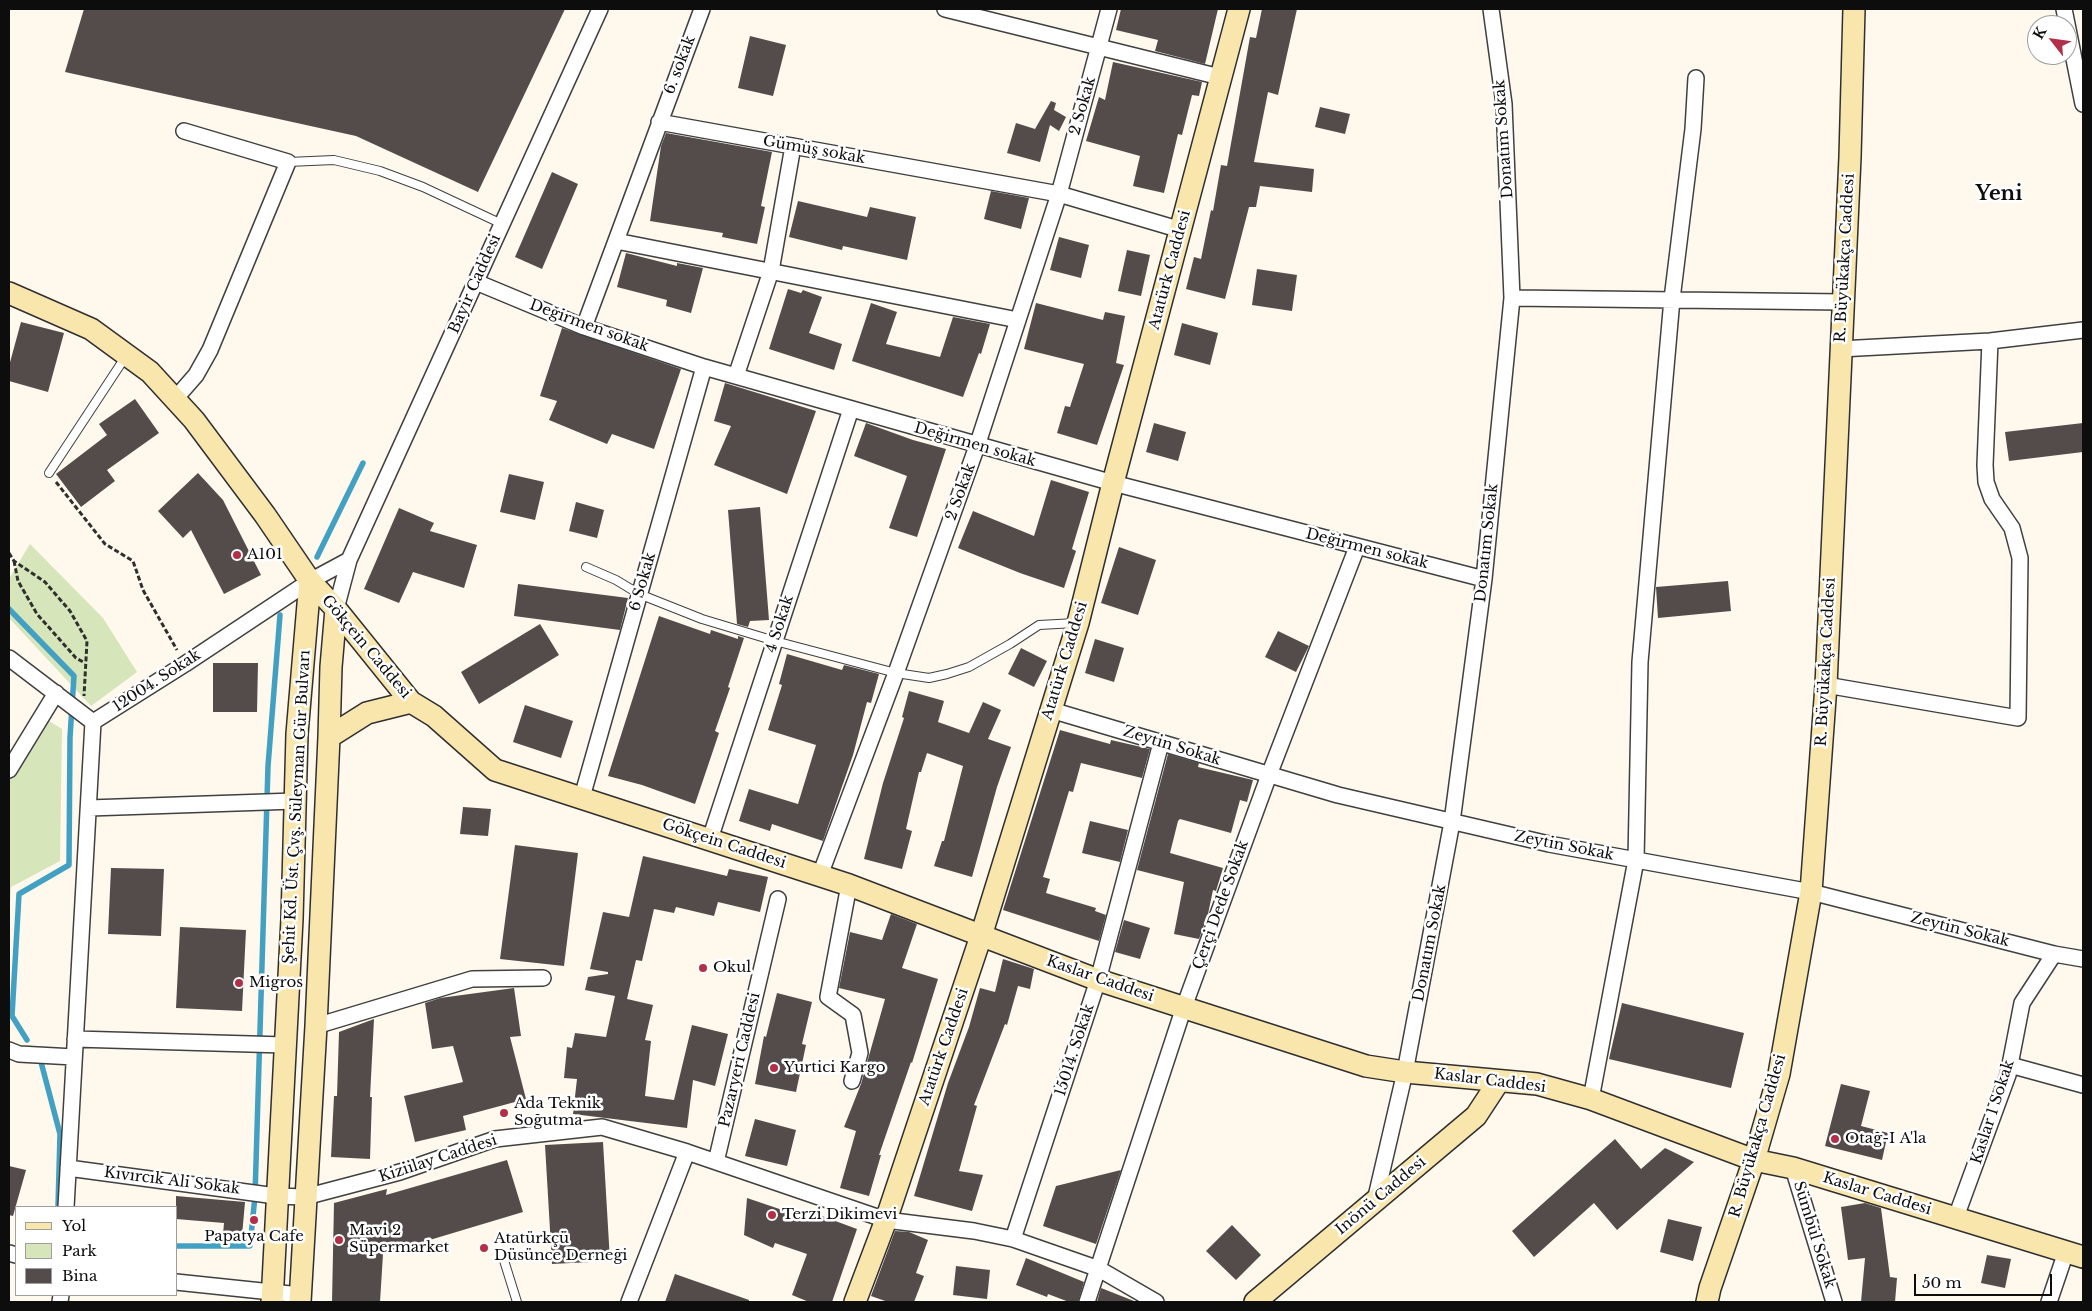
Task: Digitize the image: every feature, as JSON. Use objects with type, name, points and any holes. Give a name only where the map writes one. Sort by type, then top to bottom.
[{"type":"street","name":"Bayir Caddesi","points":[[336,609],[349,560],[600,9]]},
{"type":"street","name":"6. sokak","points":[[659,122],[702,9]]},
{"type":"street","points":[[945,9],[1220,77]]},
{"type":"street","name":"2 Sokak","points":[[820,876],[896,673],[977,446],[1059,194],[1109,9]]},
{"type":"street","name":"Atatürk Caddesi","points":[[855,1302],[886,1220],[981,936],[1078,623],[1112,484],[1239,9]]},
{"type":"street","name":"Donatım Sokak","points":[[1375,1202],[1405,1072],[1452,822],[1484,579],[1512,298],[1504,104],[1491,9]]},
{"type":"street","name":"R. Büyükakça Caddesi","points":[[1707,1302],[1710,1288],[1754,1160],[1779,1074],[1811,892],[1826,685],[1854,9]]},
{"type":"street","points":[[2064,9],[2083,104]]},
{"type":"street","points":[[1591,1099],[1636,860],[1640,662],[1672,299],[1693,129],[1696,78]]},
{"type":"street","name":"Gümüş sokak","points":[[659,122],[1059,194],[1181,230]]},
{"type":"street","points":[[584,327],[659,122]]},
{"type":"street","points":[[175,399],[196,375],[210,350],[288,162],[184,131]]},
{"type":"street","points":[[736,376],[771,271],[793,146]]},
{"type":"street","points":[[616,241],[1018,320]]},
{"type":"street","name":"Değirmen sokak","points":[[476,282],[584,327],[704,367],[1112,484],[1484,579]]},
{"type":"street","name":"Gökçein Caddesi","points":[[9,293],[91,329],[150,372],[194,420],[310,581],[336,609],[411,702],[434,716],[495,770],[849,885],[981,936]]},
{"type":"street","points":[[1512,298],[1843,302]]},
{"type":"street","points":[[1840,349],[1990,341],[2083,330]]},
{"type":"street","points":[[1826,685],[2018,718],[2020,558],[2012,528],[1992,499],[1986,482],[1990,341]]},
{"type":"street","name":"6 Sokak","points":[[582,797],[704,367]]},
{"type":"street","name":"4 Sokak","points":[[710,840],[851,409]]},
{"type":"street","name":"Çerçi Dede Sokak","points":[[1087,1302],[1184,1007],[1269,775],[1357,546]]},
{"type":"street","name":"12004. Sokak","points":[[84,715],[185,664],[310,581],[349,560]]},
{"type":"street","name":"Şehit Kd. Üst. Çvş. Süleyman Gür Bulvarı","points":[[272,1297],[268,1194],[278,1045],[292,919],[287,801],[298,734],[310,581]]},
{"type":"street","name":"Şehit Kd. Üst. Çvş. Süleyman Gür Bulvarı","points":[[300,1299],[316,1026],[331,667],[336,609]]},
{"type":"street","points":[[9,658],[84,715],[89,808],[66,1206]]},
{"type":"street","points":[[9,770],[58,695]]},
{"type":"street","name":"Şehit Kd. Üst. Çvş. Süleyman Gür Bulvarı","points":[[329,737],[367,713],[411,702]]},
{"type":"street","name":"Zeytin Sokak","points":[[1051,710],[1338,795],[1549,844],[1811,892],[2054,954],[2083,959]]},
{"type":"street","name":"15014. Sokak","points":[[1012,1239],[1098,980],[1161,743]]},
{"type":"street","points":[[89,808],[287,801]]},
{"type":"street","points":[[849,885],[828,997],[853,1015],[860,1053],[852,1081]]},
{"type":"street","name":"Pazaryeri Caddesi","points":[[716,1162],[778,899]]},
{"type":"street","name":"Kaslar Caddesi","points":[[981,936],[1098,980],[1366,1066],[1405,1072],[1537,1084],[1591,1099],[1754,1160],[1793,1168],[2074,1254]]},
{"type":"street","name":"Kaslar 1 Sokak","points":[[1956,1217],[2008,1075],[2022,1003],[2054,954]]},
{"type":"street","points":[[316,1026],[472,979],[543,978]]},
{"type":"street","points":[[75,1038],[278,1045]]},
{"type":"street","points":[[9,1050],[20,1054],[74,1057]]},
{"type":"street","points":[[2010,1065],[2083,1085]]},
{"type":"street","name":"Inönü Caddesi","points":[[1255,1302],[1476,1116],[1499,1081]]},
{"type":"street","name":"Kiziilay Caddesi","points":[[268,1194],[306,1197],[400,1172],[496,1139],[602,1127],[687,1152],[886,1220],[974,1231],[1012,1239],[1099,1269],[1156,1302]]},
{"type":"street","points":[[629,1302],[687,1152]]},
{"type":"street","name":"Kıvırcık Ali Sokak","points":[[68,1168],[268,1194]]},
{"type":"street","name":"Sümbül Sokak","points":[[1793,1168],[1834,1302]]},
{"type":"street","points":[[2049,1302],[2074,1254]]},
{"type":"street","points":[[178,1282],[272,1297],[300,1299]]},
{"type":"lane","points":[[288,162],[334,160],[380,171],[424,187],[502,224]]},
{"type":"lane","points":[[49,473],[127,355]]},
{"type":"lane","points":[[586,567],[616,580],[639,594],[702,619],[775,641],[896,673],[928,678],[969,667],[1039,625],[1078,623]]},
{"type":"lane","points":[[502,1254],[517,1302]]},
{"type":"path","points":[[49,473],[105,544],[133,561],[143,590],[185,664]]},
{"type":"path","points":[[9,553],[14,561],[18,581],[37,614],[76,658],[85,663]]},
{"type":"path","points":[[14,561],[45,582],[70,612],[87,640],[84,715]]},
{"type":"green space","points":[[30,544],[103,618],[137,672],[91,706],[9,618],[9,579]]},
{"type":"green space","points":[[46,719],[62,729],[60,861],[11,887],[9,920],[9,780]]},
{"type":"building","points":[[84,9],[565,9],[478,192],[356,136],[65,72]]},
{"type":"building","points":[[1121,9],[1218,9],[1205,64],[1155,51],[1158,40],[1116,30]]},
{"type":"building","points":[[1262,9],[1297,9],[1278,95],[1268,92],[1254,162],[1314,169],[1312,192],[1260,186],[1256,207],[1249,207],[1225,299],[1186,289],[1194,257],[1201,259],[1211,210],[1213,211],[1221,165],[1227,166],[1250,37],[1256,38]]},
{"type":"building","points":[[750,36],[786,45],[773,96],[738,88]]},
{"type":"building","points":[[1113,62],[1202,82],[1199,96],[1192,95],[1182,135],[1178,134],[1164,193],[1133,186],[1140,156],[1086,141],[1099,97],[1105,100]]},
{"type":"building","points":[[1051,101],[1056,103],[1054,110],[1066,117],[1059,131],[1050,125],[1040,162],[1007,153],[1016,123],[1035,129]]},
{"type":"building","points":[[1320,107],[1350,114],[1345,134],[1315,127]]},
{"type":"building","points":[[666,133],[772,152],[761,206],[765,207],[757,244],[722,237],[723,233],[650,221],[661,146]]},
{"type":"building","points":[[552,172],[578,184],[542,269],[515,257]]},
{"type":"building","points":[[991,191],[1029,198],[1021,229],[984,219]]},
{"type":"building","points":[[798,201],[867,217],[870,207],[916,217],[907,260],[843,246],[842,250],[789,237]]},
{"type":"building","points":[[1059,237],[1089,245],[1081,278],[1050,270]]},
{"type":"building","points":[[1127,250],[1150,255],[1141,296],[1118,291]]},
{"type":"building","points":[[626,253],[677,266],[677,263],[703,268],[691,313],[666,306],[667,300],[617,287]]},
{"type":"building","points":[[1257,269],[1297,275],[1292,311],[1252,305]]},
{"type":"building","points":[[788,289],[801,293],[803,290],[822,297],[809,333],[842,344],[834,370],[769,349]]},
{"type":"building","points":[[871,303],[897,312],[886,344],[940,357],[953,317],[990,324],[981,354],[979,353],[963,397],[852,361]]},
{"type":"building","points":[[1036,303],[1103,320],[1105,312],[1125,316],[1116,363],[1124,365],[1097,445],[1057,433],[1065,406],[1070,407],[1084,364],[1024,349]]},
{"type":"building","points":[[21,322],[64,333],[48,392],[9,381],[9,366]]},
{"type":"building","points":[[1182,323],[1218,333],[1210,365],[1174,355]]},
{"type":"building","points":[[562,328],[681,369],[654,449],[612,434],[607,444],[549,420],[557,401],[540,396]]},
{"type":"building","points":[[725,383],[816,411],[787,494],[714,465],[731,426],[714,421]]},
{"type":"building","points":[[135,399],[159,433],[107,470],[115,481],[81,507],[56,474],[107,435],[99,424]]},
{"type":"building","points":[[866,423],[913,440],[946,449],[917,537],[889,528],[907,476],[854,456]]},
{"type":"building","points":[[1154,423],[1186,432],[1178,461],[1146,452]]},
{"type":"building","points":[[2083,423],[2083,452],[2009,461],[2005,432]]},
{"type":"building","points":[[198,473],[223,500],[261,575],[224,594],[191,530],[183,538],[158,511]]},
{"type":"building","points":[[509,474],[544,482],[535,520],[500,512]]},
{"type":"building","points":[[1051,480],[1089,492],[1072,549],[1076,551],[1064,588],[1020,573],[958,548],[973,511],[1034,536]]},
{"type":"building","points":[[576,502],[604,510],[597,538],[569,531]]},
{"type":"building","points":[[760,507],[769,620],[750,621],[748,627],[737,624],[728,510]]},
{"type":"building","points":[[399,508],[434,523],[430,531],[477,545],[464,588],[413,572],[399,603],[364,589]]},
{"type":"building","points":[[1119,547],[1156,560],[1138,615],[1101,603]]},
{"type":"building","points":[[1728,581],[1731,611],[1658,618],[1656,587]]},
{"type":"building","points":[[518,584],[628,598],[620,630],[514,616]]},
{"type":"building","points":[[659,616],[710,634],[711,630],[738,639],[738,636],[744,638],[728,687],[730,688],[715,731],[719,733],[695,804],[642,785],[608,776]]},
{"type":"building","points":[[540,624],[559,655],[479,704],[461,672]]},
{"type":"building","points":[[1278,631],[1309,646],[1296,672],[1265,657]]},
{"type":"building","points":[[1095,639],[1124,648],[1114,682],[1085,673]]},
{"type":"building","points":[[1021,648],[1047,661],[1034,687],[1008,674]]},
{"type":"building","points":[[787,654],[842,670],[844,665],[879,674],[871,703],[867,702],[853,755],[823,841],[772,824],[770,831],[739,821],[749,789],[798,804],[816,745],[768,730],[782,685],[779,684]]},
{"type":"building","points":[[213,663],[258,663],[257,712],[213,712]]},
{"type":"building","points":[[909,691],[944,701],[938,722],[969,733],[983,702],[1001,710],[988,739],[1011,747],[997,787],[972,877],[934,866],[942,841],[944,841],[963,766],[927,753],[921,772],[919,772],[906,829],[912,831],[902,869],[864,859],[883,783],[904,718],[902,717]]},
{"type":"building","points":[[525,705],[573,721],[561,758],[513,742]]},
{"type":"building","points":[[1060,730],[1110,744],[1111,740],[1150,749],[1142,778],[1081,763],[1073,792],[1069,791],[1043,877],[1050,879],[1046,893],[1096,908],[1095,911],[1106,915],[1099,941],[1003,910]]},
{"type":"building","points":[[1168,754],[1199,763],[1198,767],[1253,780],[1247,802],[1240,800],[1231,833],[1180,819],[1178,821],[1170,853],[1223,868],[1216,891],[1213,890],[1208,914],[1199,939],[1174,934],[1184,882],[1137,870]]},
{"type":"building","points":[[463,807],[491,809],[488,836],[460,834]]},
{"type":"building","points":[[1090,821],[1128,830],[1120,862],[1082,853]]},
{"type":"building","points":[[515,845],[578,853],[564,966],[500,959]]},
{"type":"building","points":[[643,856],[727,876],[729,869],[768,877],[760,912],[718,902],[714,916],[676,907],[674,913],[654,909],[642,961],[636,960],[627,999],[653,1005],[645,1040],[651,1041],[645,1096],[674,1100],[692,1025],[728,1034],[715,1086],[693,1080],[687,1128],[573,1114],[577,1079],[564,1078],[567,1047],[572,1048],[575,1033],[606,1037],[615,996],[585,990],[588,977],[608,974],[608,972],[590,969],[603,912],[629,917]]},
{"type":"building","points":[[111,868],[164,869],[161,936],[108,934]]},
{"type":"building","points":[[891,914],[917,924],[902,968],[938,979],[912,1063],[879,1155],[881,1155],[869,1196],[840,1188],[856,1131],[844,1127],[861,1084],[885,999],[839,988],[850,932],[882,940]]},
{"type":"building","points":[[1124,920],[1150,928],[1140,959],[1115,952]]},
{"type":"building","points":[[180,927],[246,930],[242,1011],[176,1008]]},
{"type":"building","points":[[1003,959],[1034,969],[1030,989],[1018,986],[1007,1025],[1005,1024],[974,1105],[977,1106],[959,1171],[983,1175],[972,1211],[914,1196],[948,1083],[969,1027],[980,988],[995,992]]},
{"type":"building","points":[[514,988],[521,1036],[510,1037],[526,1099],[463,1116],[466,1130],[415,1142],[404,1096],[463,1082],[453,1046],[432,1049],[425,1003],[440,998]]},
{"type":"building","points":[[777,993],[812,1002],[802,1044],[806,1045],[796,1092],[755,1084],[764,1036],[766,1037]]},
{"type":"building","points":[[1622,1003],[1744,1033],[1731,1088],[1609,1059]]},
{"type":"building","points":[[374,1019],[370,1097],[372,1097],[370,1159],[331,1157],[334,1096],[337,1096],[339,1032]]},
{"type":"building","points":[[1841,1084],[1870,1091],[1861,1126],[1888,1133],[1882,1160],[1825,1146]]},
{"type":"building","points":[[755,1119],[796,1130],[787,1166],[745,1156]]},
{"type":"building","points":[[1615,1139],[1641,1169],[1665,1148],[1694,1162],[1617,1230],[1594,1203],[1534,1257],[1512,1231]]},
{"type":"building","points":[[603,1142],[610,1261],[552,1264],[545,1145]]},
{"type":"building","points":[[507,1160],[523,1212],[383,1254],[380,1302],[332,1302],[334,1203],[387,1189],[386,1195]]},
{"type":"building","points":[[9,1166],[26,1170],[13,1216],[9,1215]]},
{"type":"building","points":[[1121,1170],[1096,1244],[1043,1226],[1056,1186]]},
{"type":"building","points":[[176,1196],[245,1202],[242,1236],[223,1235],[224,1223],[178,1219],[178,1206],[176,1206]]},
{"type":"building","points":[[747,1198],[809,1219],[811,1212],[857,1229],[832,1302],[809,1302],[792,1295],[807,1254],[775,1243],[773,1248],[744,1235]]},
{"type":"building","points":[[1865,1203],[1881,1208],[1890,1277],[1897,1278],[1895,1302],[1861,1302],[1865,1258],[1848,1260],[1841,1207]]},
{"type":"building","points":[[1668,1219],[1702,1227],[1693,1261],[1660,1252]]},
{"type":"building","points":[[1232,1225],[1261,1255],[1236,1280],[1206,1251]]},
{"type":"building","points":[[895,1231],[909,1232],[928,1240],[916,1273],[924,1276],[914,1302],[888,1302],[871,1296]]},
{"type":"building","points":[[1987,1255],[2011,1259],[2005,1288],[1981,1283]]},
{"type":"building","points":[[1026,1258],[1084,1282],[1078,1302],[1069,1302],[1048,1294],[1047,1297],[1016,1285]]},
{"type":"building","points":[[956,1266],[990,1270],[987,1299],[953,1295]]},
{"type":"building","points":[[675,1274],[749,1300],[749,1302],[665,1302]]},
{"type":"building","points":[[1101,1288],[1134,1301],[1134,1302],[1097,1302]]},
{"type":"waterway","points":[[317,557],[363,463]]},
{"type":"waterway","points":[[9,609],[74,676],[70,737],[69,865],[19,894],[12,1016],[27,1040]]},
{"type":"waterway","points":[[178,1246],[250,1246],[255,1196],[268,766],[280,615]]},
{"type":"waterway","points":[[41,1062],[60,1134],[58,1206]]},
{"type":"place","name":"A101","points":[[237,555]]},
{"type":"place","name":"Okul","points":[[703,968]]},
{"type":"place","name":"Migros","points":[[239,983]]},
{"type":"place","name":"Yurtici Kargo","points":[[774,1068]]},
{"type":"place","name":"Ada Teknik Soğutma","points":[[504,1113]]},
{"type":"place","name":"Otağ-I A'la","points":[[1835,1139]]},
{"type":"place","name":"Terzi Dikimevi","points":[[772,1215]]},
{"type":"place","name":"Papatya Cafe","points":[[254,1220]]},
{"type":"place","name":"Mavi 2 Süpermarket","points":[[339,1240]]},
{"type":"place","name":"Atatürkçü Düsünce Derneği","points":[[484,1248]]},
{"type":"district","name":"Yeni","points":[[1999,194]]}]
